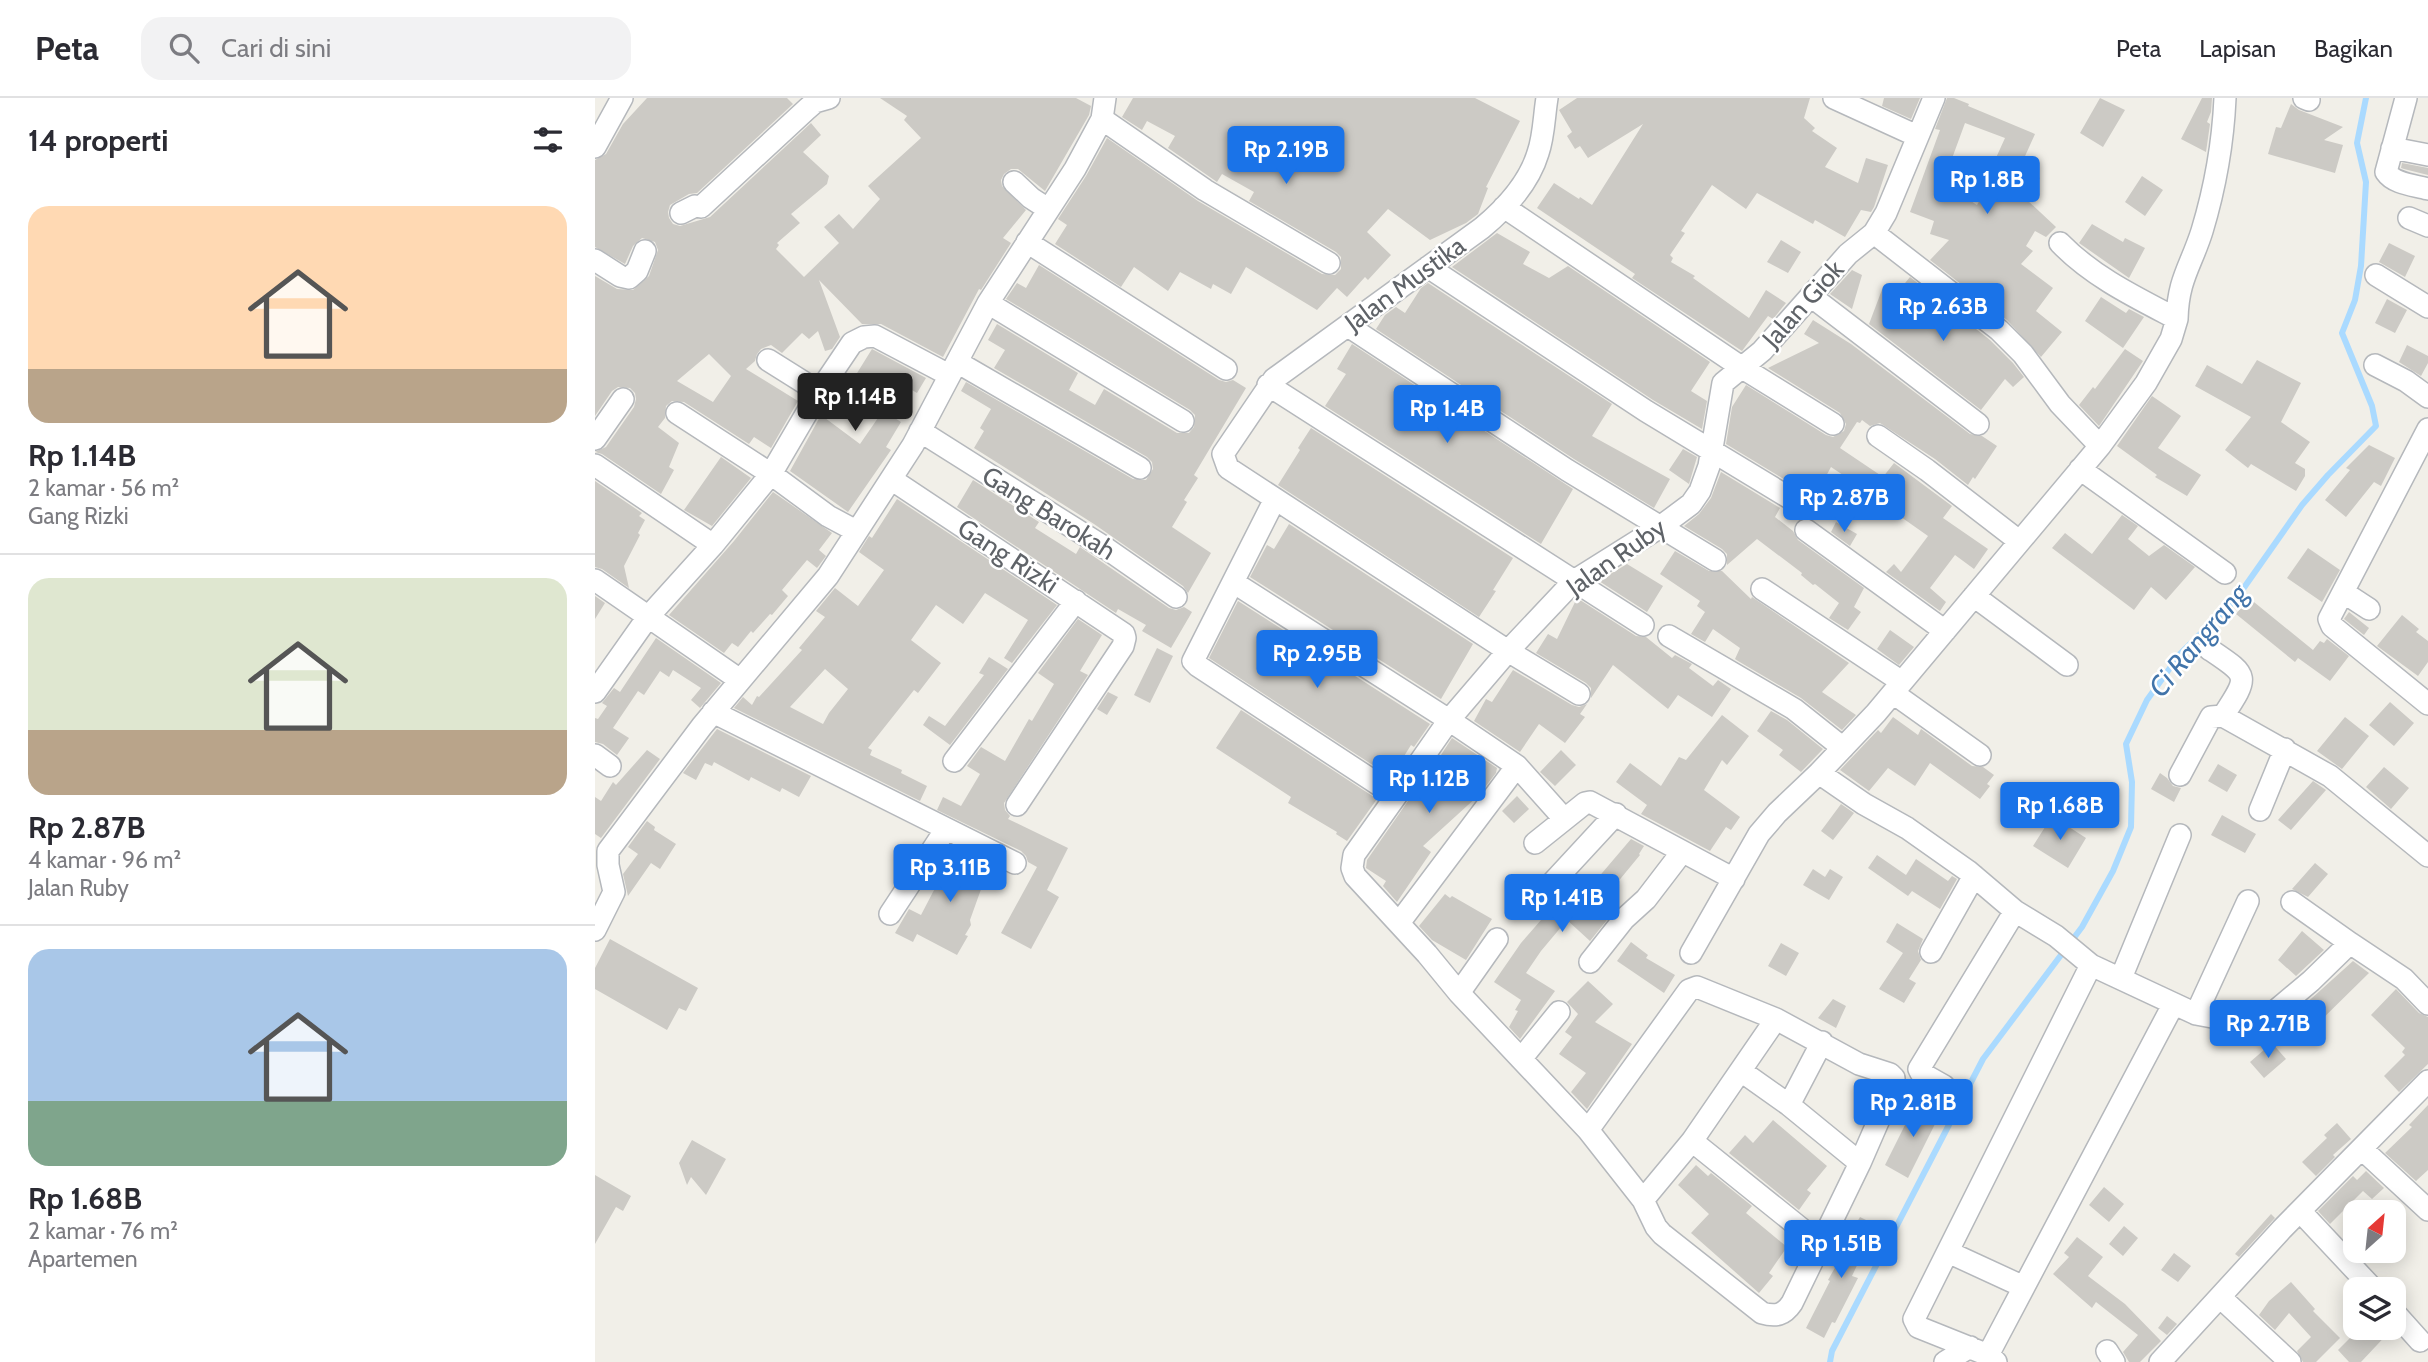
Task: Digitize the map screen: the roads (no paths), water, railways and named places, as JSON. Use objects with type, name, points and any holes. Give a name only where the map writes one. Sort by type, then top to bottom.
[{"type":"street","points":[[595,146],[622,98]]},
{"type":"street","points":[[681,213],[695,206],[701,207],[815,102],[829,98]]},
{"type":"street","name":"Jalan Mustika","points":[[1275,499],[1228,468],[1224,461],[1224,448],[1268,385],[1482,228],[1504,207],[1530,174],[1539,151],[1547,98]]},
{"type":"street","points":[[1834,98],[1917,136]]},
{"type":"street","name":"Jalan Giok","points":[[1741,367],[1762,351],[1848,254],[1874,233],[1886,213],[1934,98]]},
{"type":"street","points":[[1691,953],[1759,834],[1897,688],[2100,446],[2146,383],[2171,339],[2177,319],[2181,282],[2201,234],[2223,144],[2225,98]]},
{"type":"street","points":[[2406,98],[2386,169],[2389,177],[2428,189]]},
{"type":"street","points":[[595,930],[614,892],[608,851],[713,712],[828,576],[920,432],[988,303],[1075,169],[1103,108],[1205,190],[1329,262]]},
{"type":"street","points":[[2392,148],[2428,155]]},
{"type":"street","points":[[1014,182],[1048,209]]},
{"type":"street","points":[[1504,207],[1741,367],[1833,424]]},
{"type":"street","points":[[1874,233],[2010,341],[2023,354],[2050,392],[2100,446]]},
{"type":"street","points":[[1027,242],[1226,369]]},
{"type":"street","points":[[2060,243],[2075,258],[2102,277],[2177,319]]},
{"type":"street","points":[[595,260],[620,276],[629,278],[636,271],[645,251]]},
{"type":"street","points":[[1428,267],[1646,411],[1793,500]]},
{"type":"street","points":[[2376,275],[2428,307]]},
{"type":"street","points":[[1812,297],[1978,424]]},
{"type":"street","points":[[988,303],[1183,421]]},
{"type":"street","points":[[1348,326],[1567,470],[1715,560]]},
{"type":"street","points":[[595,691],[648,617],[713,545],[771,474],[819,392],[852,343],[869,336],[875,336],[953,369],[1140,468]]},
{"type":"street","points":[[768,360],[819,392]]},
{"type":"street","points":[[2375,365],[2406,381],[2428,397]]},
{"type":"street","name":"Jalan Ruby","points":[[1399,923],[1355,876],[1352,867],[1354,855],[1449,720],[1508,651],[1574,582],[1660,527],[1684,510],[1696,497],[1706,475],[1723,383],[1741,367]]},
{"type":"street","points":[[1268,385],[1643,625]]},
{"type":"street","points":[[595,439],[623,399]]},
{"type":"street","points":[[677,413],[771,474],[828,516],[856,531]]},
{"type":"street","points":[[2428,429],[2330,616],[2332,626],[2428,704]]},
{"type":"street","name":"Gang Barokah","points":[[920,432],[1107,549],[1176,597]]},
{"type":"street","points":[[1878,436],[2019,541]]},
{"type":"street","points":[[595,465],[713,545]]},
{"type":"street","points":[[2080,469],[2225,573]]},
{"type":"street","name":"Gang Rizki","points":[[891,479],[1124,634],[1123,646],[1017,805]]},
{"type":"street","points":[[1396,796],[1193,661],[1275,499],[1508,651],[1579,694]]},
{"type":"street","points":[[1806,530],[1945,631]]},
{"type":"street","points":[[595,580],[740,680]]},
{"type":"street","points":[[1233,582],[1517,766],[1558,812]]},
{"type":"street","points":[[1762,589],[1897,688],[1980,755]]},
{"type":"street","points":[[2343,592],[2369,609]]},
{"type":"street","points":[[1974,596],[2067,665]]},
{"type":"street","points":[[954,761],[1076,601]]},
{"type":"street","points":[[1669,636],[1794,709],[1843,748]]},
{"type":"street","points":[[2209,649],[2238,668],[2242,680],[2242,687],[2223,716]]},
{"type":"street","points":[[713,712],[1015,863]]},
{"type":"street","points":[[2180,775],[2211,717],[2223,716],[2330,776],[2428,856]]},
{"type":"street","points":[[2259,810],[2285,750]]},
{"type":"street","points":[[1517,766],[1399,923],[1459,993],[1588,1130],[1643,1200],[1662,1234],[1751,1305],[1767,1314],[1779,1315],[1787,1311],[1860,1163],[1894,1085],[1894,1078],[1859,1064],[1776,1019],[1697,987],[1689,990],[1588,1130]]},
{"type":"street","points":[[1819,773],[1864,804],[1907,828],[1974,876],[2015,911],[2056,936],[2083,959],[2173,1005],[2201,1016],[2230,1022],[2252,1021],[2284,1006],[2350,943]]},
{"type":"street","points":[[1535,843],[1587,802],[1616,814],[1734,879]]},
{"type":"street","points":[[1542,894],[1616,814]]},
{"type":"street","points":[[890,914],[946,830]]},
{"type":"street","points":[[2122,978],[2181,835]]},
{"type":"street","points":[[1590,962],[1624,919],[1646,899],[1682,852]]},
{"type":"street","points":[[1931,952],[1974,876]]},
{"type":"street","points":[[2201,1016],[2248,901]]},
{"type":"street","points":[[2292,902],[2404,979],[2428,1004]]},
{"type":"street","points":[[1944,1086],[1921,1073],[1919,1069],[2015,911]]},
{"type":"street","points":[[1459,993],[1497,939]]},
{"type":"street","points":[[1985,1355],[1918,1327],[1914,1322],[2083,959]]},
{"type":"street","points":[[1985,1355],[2024,1287],[2173,1005]]},
{"type":"street","points":[[1521,1059],[1559,1012]]},
{"type":"street","points":[[1643,1200],[1692,1141],[1776,1019]]},
{"type":"street","points":[[1789,1105],[1822,1042]]},
{"type":"street","points":[[1741,1071],[1789,1105],[1860,1163]]},
{"type":"street","points":[[2160,1362],[2300,1211],[2427,1085]]},
{"type":"street","points":[[1692,1141],[1819,1243]]},
{"type":"street","points":[[2362,1149],[2428,1210]]},
{"type":"street","points":[[2300,1211],[2362,1277]]},
{"type":"street","points":[[1948,1252],[2024,1287]]},
{"type":"street","points":[[2220,1297],[2290,1362]]},
{"type":"street","points":[[2406,1325],[2420,1340]]},
{"type":"street","points":[[1945,1362],[1985,1355]]},
{"type":"waterway","name":"Ci Rangrang","points":[[1830,1362],[1832,1351],[1983,1059],[2082,927],[2113,871],[2131,827],[2132,782],[2126,744],[2147,700],[2180,654],[2236,599],[2302,505],[2376,426],[2372,406],[2342,333],[2355,300],[2361,266],[2366,182],[2357,143],[2366,98]]}]
